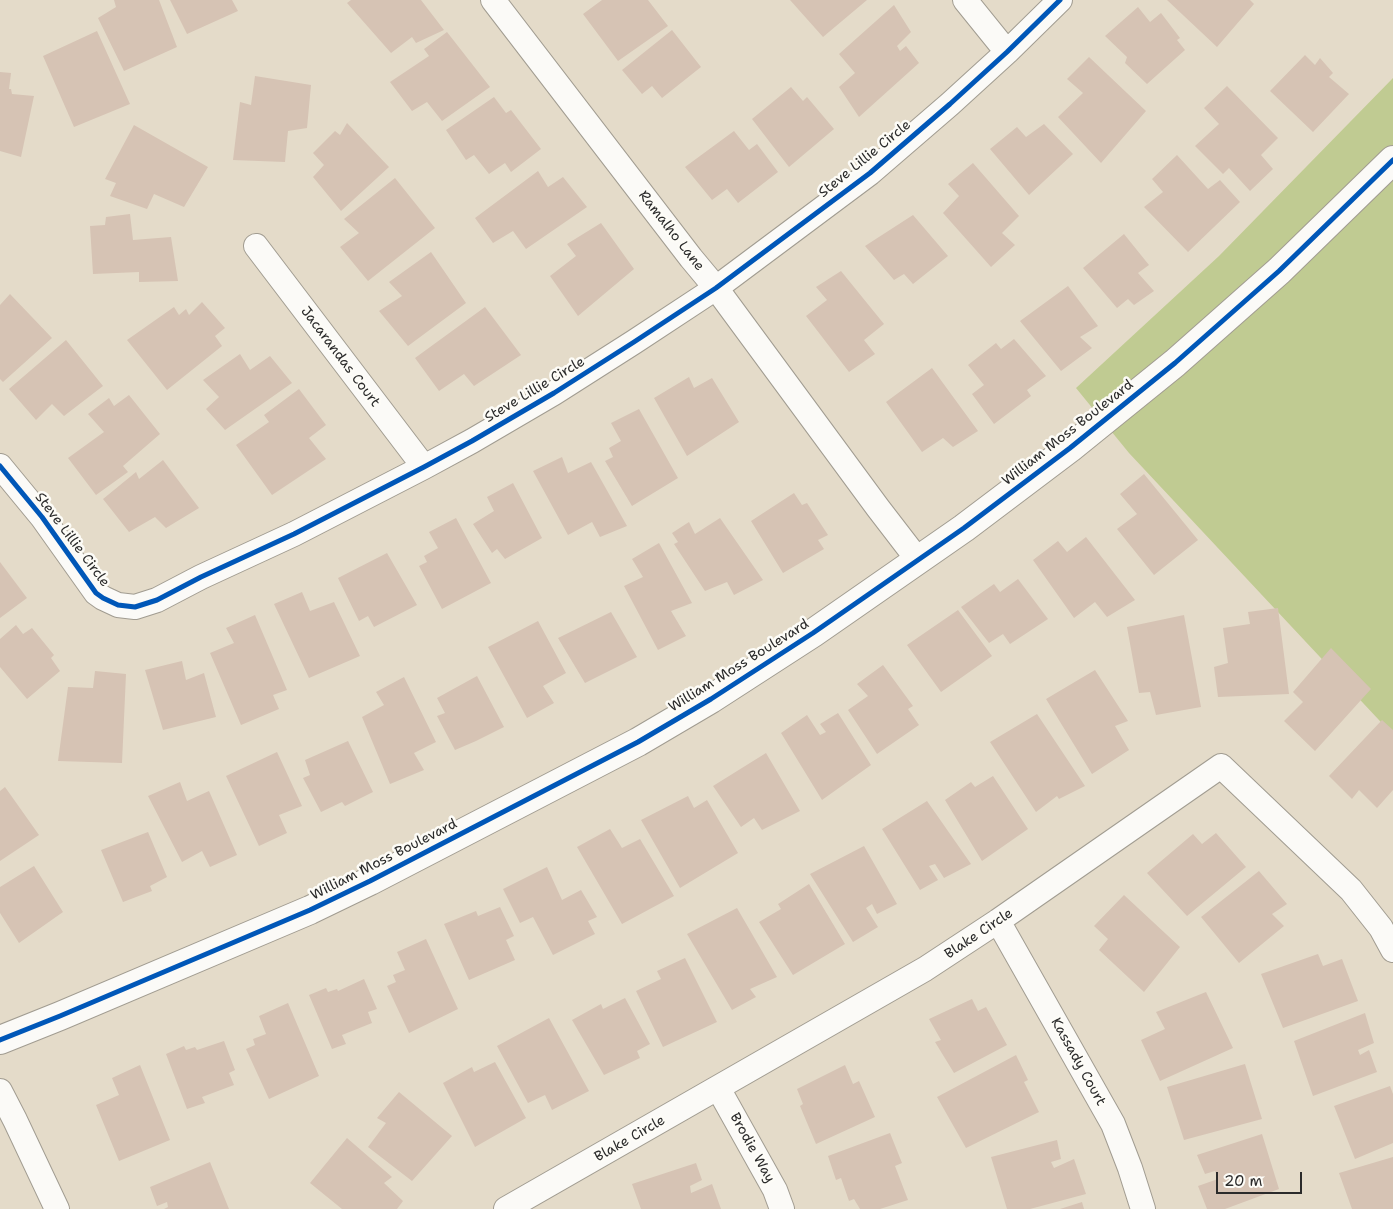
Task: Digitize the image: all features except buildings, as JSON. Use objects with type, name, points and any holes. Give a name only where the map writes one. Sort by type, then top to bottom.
[{"type":"street","name":"Ramalho Lane","points":[[493,0],[716,288],[918,560]]},
{"type":"street","points":[[965,0],[1007,52]]},
{"type":"street","name":"Steve Lillie Circle","points":[[0,466],[42,517],[96,593],[118,605],[135,606],[157,600],[201,577],[294,534],[472,441],[554,393],[716,288],[870,173],[950,104],[1060,0]]},
{"type":"street","name":"William Moss Boulevard","points":[[0,1040],[310,910],[370,881],[638,742],[719,694],[813,633],[964,528],[1070,448],[1175,363],[1279,271],[1393,160]]},
{"type":"street","name":"Jacarandas Court","points":[[256,246],[424,467]]},
{"type":"street","name":"Blake Circle","points":[[506,1209],[925,970],[1221,766],[1351,890],[1381,928],[1393,950]]},
{"type":"street","name":"Kassady Court","points":[[998,921],[1113,1124],[1143,1209]]},
{"type":"street","name":"Brodie Way","points":[[718,1088],[775,1190],[782,1209]]},
{"type":"street","points":[[0,1091],[16,1120],[57,1209]]},
{"type":"green space","points":[[1393,78],[1393,735],[1129,453],[1076,388],[1219,256]]},
{"type":"cycle path","points":[[0,466],[42,517],[96,593],[118,605],[135,607],[157,600],[201,577],[294,534],[472,441],[554,393],[716,288],[870,173],[950,104],[1060,0]]},
{"type":"cycle path","points":[[0,1040],[310,910],[370,881],[638,742],[711,699],[813,633],[964,528],[1070,448],[1175,363],[1279,271],[1393,160]]}]
